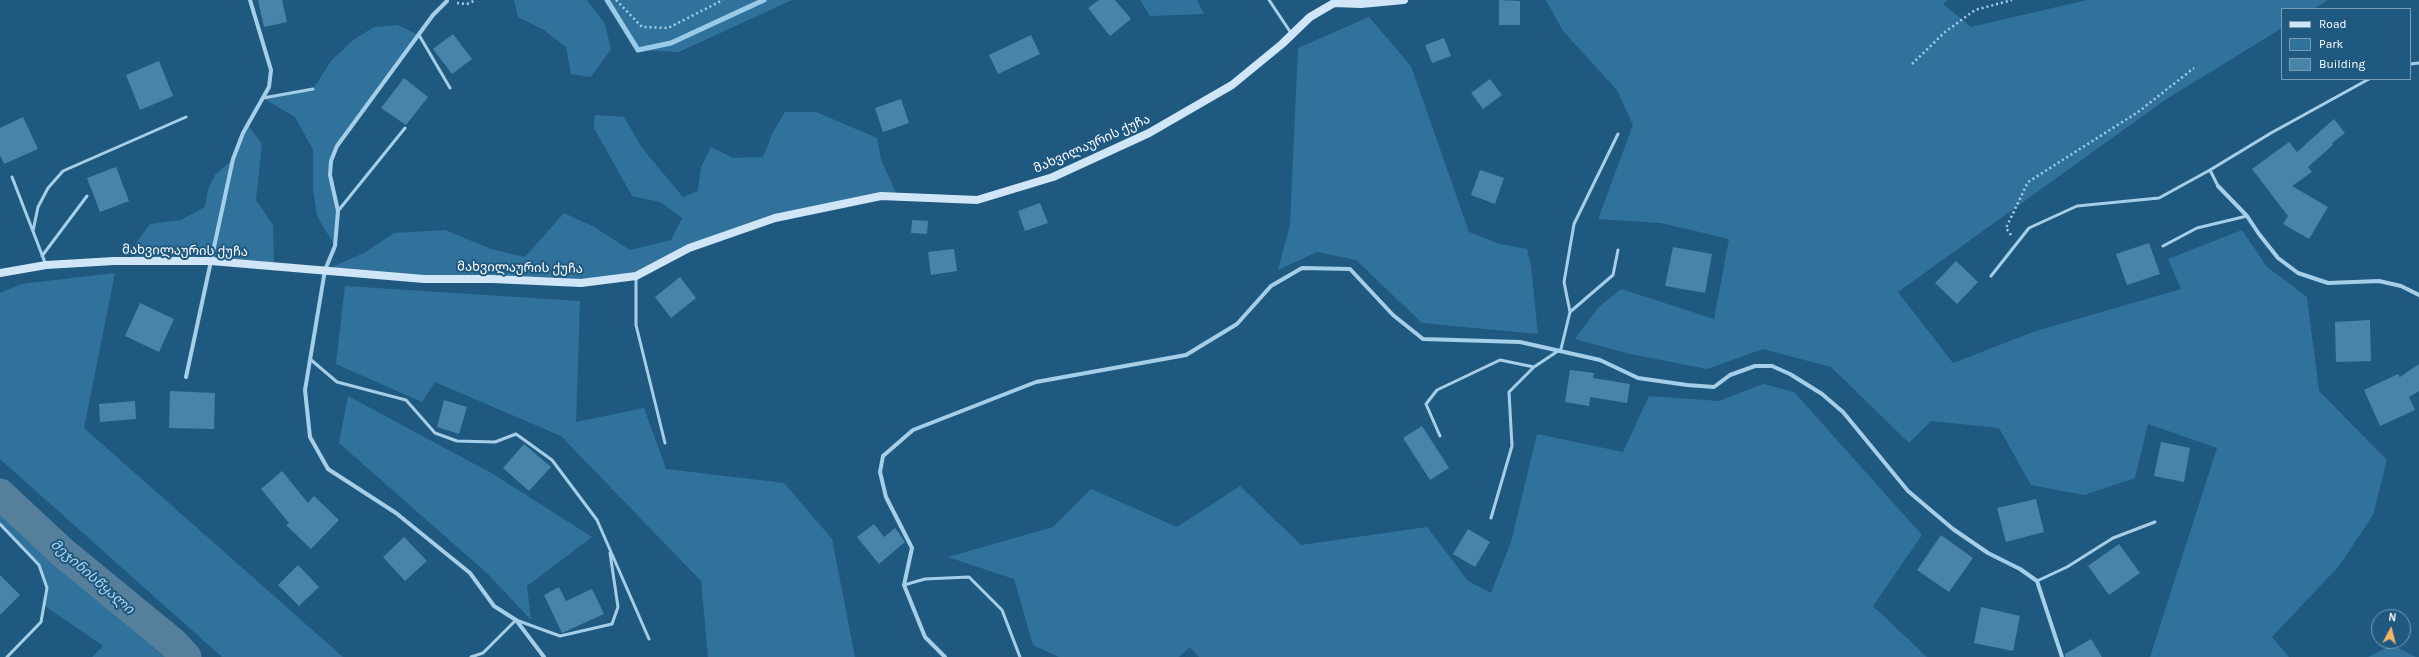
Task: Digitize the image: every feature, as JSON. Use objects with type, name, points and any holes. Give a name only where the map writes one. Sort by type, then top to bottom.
[{"type":"street","points":[[186,377],[233,159],[243,133],[269,87],[271,70],[250,0]]},
{"type":"street","name":"მახვილაურის ქუჩა","points":[[0,273],[46,265],[114,261],[211,261],[424,279],[493,279],[581,283],[636,276],[689,248],[775,218],[881,196],[977,200],[1052,177],[1149,133],[1232,85],[1310,17],[1334,3],[1361,4],[1404,0]]},
{"type":"street","points":[[446,1],[337,146],[331,161],[330,175],[338,211],[335,246],[325,270],[305,390],[310,437],[328,469],[396,513],[470,572],[494,606],[516,620],[544,657]]},
{"type":"street","points":[[2218,186],[2247,216],[2258,234],[2278,258],[2298,273],[2328,283],[2378,281],[2401,286],[2419,295]]},
{"type":"street","points":[[945,657],[925,637],[904,585],[912,548],[886,497],[880,472],[883,456],[913,430],[1036,382],[1186,354],[1238,324],[1271,286],[1302,268],[1350,269],[1394,315],[1424,339],[1520,342],[1561,349],[1600,360],[1638,378],[1687,385],[1714,387],[1730,375],[1755,366],[1772,366],[1790,374],[1822,394],[1843,412],[1908,491],[1953,529],[1988,553],[2037,581],[2062,657]]},
{"type":"lane","points":[[1269,0],[1292,34]]},
{"type":"lane","points":[[419,35],[450,88]]},
{"type":"lane","points":[[1991,276],[2029,228],[2077,206],[2159,198],[2210,170],[2271,133],[2367,80]]},
{"type":"lane","points":[[263,98],[313,89]]},
{"type":"lane","points":[[33,231],[38,207],[48,188],[63,171],[186,117]]},
{"type":"lane","points":[[338,211],[405,128]]},
{"type":"lane","points":[[1491,518],[1512,446],[1509,392],[1534,367],[1561,349],[1570,312],[1564,282],[1574,224],[1618,134]]},
{"type":"lane","points":[[2210,170],[2218,186]]},
{"type":"lane","points":[[12,177],[46,265]]},
{"type":"lane","points":[[42,256],[87,196]]},
{"type":"lane","points":[[2162,246],[2197,228],[2247,216]]},
{"type":"lane","points":[[1570,312],[1613,275],[1618,250]]},
{"type":"lane","points":[[636,276],[636,325],[665,443]]},
{"type":"lane","points":[[310,359],[337,382],[406,400],[435,433],[457,441],[495,442],[516,434],[552,460],[597,520],[649,640]]},
{"type":"lane","points":[[1440,436],[1426,404],[1437,390],[1500,360],[1534,367]]},
{"type":"lane","points":[[2037,581],[2067,567],[2113,538],[2155,522]]},
{"type":"lane","points":[[0,524],[39,565],[47,588],[41,622],[7,657]]},
{"type":"lane","points":[[471,657],[483,653],[516,620],[560,636],[612,624],[618,607],[610,549]]},
{"type":"lane","points":[[904,585],[925,579],[970,577],[1002,610],[1020,657]]},
{"type":"path","points":[[446,1],[467,4],[476,0]]},
{"type":"path","points":[[616,0],[642,27],[668,28],[724,0]]},
{"type":"path","points":[[1912,64],[1944,32],[1975,10],[2012,0]]},
{"type":"path","points":[[2016,245],[2006,228],[2028,182],[2138,112],[2194,68]]},
{"type":"green space","points":[[514,0],[587,0],[605,24],[611,49],[591,77],[571,74],[566,47],[544,30],[518,17]]},
{"type":"green space","points":[[607,0],[792,0],[679,52],[638,50]]},
{"type":"green space","points":[[1140,0],[1197,0],[1204,14],[1150,16]]},
{"type":"green space","points":[[1546,0],[1948,0],[1943,4],[1971,27],[2087,0],[2328,0],[2315,8],[2281,8],[2281,29],[2165,100],[1898,292],[1953,363],[2036,331],[2181,289],[2168,259],[2242,230],[2267,267],[2307,297],[2319,391],[2387,460],[2373,515],[2339,566],[2272,637],[2289,657],[2150,657],[2217,448],[2148,424],[2135,478],[2084,495],[2031,485],[1999,428],[1931,421],[1909,443],[1831,367],[1763,349],[1707,369],[1630,354],[1575,339],[1598,308],[1621,289],[1714,319],[1729,239],[1661,223],[1598,219],[1633,125],[1617,90],[1563,31]]},
{"type":"green space","points":[[1369,17],[1411,66],[1469,232],[1500,244],[1527,249],[1531,267],[1538,334],[1422,323],[1356,260],[1317,252],[1278,270],[1290,225],[1298,48]]},
{"type":"green space","points":[[397,25],[419,35],[337,145],[331,161],[330,175],[338,211],[335,246],[317,216],[313,189],[313,150],[295,117],[263,98],[313,89],[331,61],[353,40],[374,27]]},
{"type":"green space","points":[[785,112],[816,112],[877,138],[881,160],[898,197],[775,218],[689,248],[636,276],[581,283],[325,270],[364,253],[394,233],[445,230],[491,249],[525,257],[564,213],[594,227],[630,250],[671,240],[682,218],[660,202],[632,196],[594,128],[595,115],[624,117],[642,148],[683,197],[698,191],[701,167],[711,147],[733,158],[763,157],[773,132]]},
{"type":"green space","points":[[248,125],[262,144],[256,200],[273,225],[274,266],[132,261],[136,243],[150,224],[181,220],[205,207],[208,189],[215,175],[233,159]]},
{"type":"green space","points":[[115,273],[84,428],[343,657],[222,657],[0,459],[0,293],[21,284]]},
{"type":"green space","points":[[345,286],[580,301],[576,422],[644,408],[666,469],[784,483],[832,539],[855,657],[708,657],[701,581],[561,436],[435,382],[422,402],[336,364]]},
{"type":"green space","points":[[1763,384],[1794,392],[1922,535],[1873,606],[1927,657],[1199,657],[1190,647],[1179,657],[1059,657],[1033,645],[1014,579],[948,557],[1053,527],[1091,489],[1177,527],[1240,486],[1301,545],[1427,527],[1468,581],[1491,593],[1511,542],[1537,434],[1623,452],[1649,396],[1719,401]]},
{"type":"green space","points":[[348,396],[493,474],[592,537],[527,586],[531,620],[488,574],[339,443]]},
{"type":"green space","points":[[0,494],[62,552],[173,643],[186,657],[92,657],[103,646],[45,606],[47,588],[39,565],[0,524]]},
{"type":"green space","points":[[2384,649],[2400,649],[2416,657],[2368,657]]},
{"type":"building","points":[[258,0],[282,0],[287,22],[264,27]]},
{"type":"building","points":[[1099,0],[1115,0],[1131,19],[1110,36],[1088,8]]},
{"type":"building","points":[[1499,0],[1520,1],[1520,25],[1499,25]]},
{"type":"building","points":[[453,34],[472,59],[452,74],[433,49]]},
{"type":"building","points":[[1031,35],[1040,54],[998,74],[989,55]]},
{"type":"building","points":[[1444,38],[1451,56],[1432,63],[1425,45]]},
{"type":"building","points":[[159,61],[173,96],[140,110],[126,75]]},
{"type":"building","points":[[404,78],[428,97],[406,125],[381,108]]},
{"type":"building","points":[[1490,79],[1502,95],[1483,109],[1471,93]]},
{"type":"building","points":[[901,99],[909,123],[883,132],[875,108]]},
{"type":"building","points":[[23,117],[38,149],[4,164],[0,155],[0,128]]},
{"type":"building","points":[[2334,119],[2345,133],[2332,143],[2333,145],[2308,167],[2312,172],[2292,186],[2328,207],[2309,239],[2283,224],[2288,216],[2252,169],[2289,142],[2297,152]]},
{"type":"building","points":[[116,167],[129,201],[100,212],[87,178]]},
{"type":"building","points":[[1480,170],[1504,178],[1495,204],[1471,195]]},
{"type":"building","points":[[1040,203],[1048,223],[1025,231],[1018,211]]},
{"type":"building","points":[[912,220],[928,221],[927,234],[911,233]]},
{"type":"building","points":[[2149,243],[2160,274],[2127,285],[2116,254]]},
{"type":"building","points":[[1673,247],[1712,254],[1705,293],[1665,286]]},
{"type":"building","points":[[954,249],[957,271],[931,275],[928,252]]},
{"type":"building","points":[[1956,261],[1978,282],[1957,304],[1935,283]]},
{"type":"building","points":[[680,277],[696,298],[671,318],[655,297]]},
{"type":"building","points":[[140,303],[174,319],[159,352],[125,336]]},
{"type":"building","points":[[2370,320],[2371,361],[2336,362],[2335,322]]},
{"type":"building","points":[[2419,364],[2419,391],[2409,397],[2415,410],[2380,426],[2364,390],[2398,374],[2400,377]]},
{"type":"building","points":[[1570,370],[1594,373],[1593,378],[1630,384],[1627,403],[1590,397],[1589,406],[1565,402]]},
{"type":"building","points":[[170,391],[215,393],[214,429],[169,428]]},
{"type":"building","points":[[444,400],[467,407],[459,434],[437,427]]},
{"type":"building","points":[[135,401],[136,419],[100,422],[99,404]]},
{"type":"building","points":[[1422,426],[1449,468],[1430,480],[1403,438]]},
{"type":"building","points":[[2161,442],[2190,448],[2184,482],[2154,476]]},
{"type":"building","points":[[524,444],[551,467],[529,491],[503,468]]},
{"type":"building","points":[[282,471],[308,503],[314,496],[339,520],[311,549],[286,525],[289,523],[261,489]]},
{"type":"building","points":[[2036,499],[2044,532],[2006,542],[1997,508]]},
{"type":"building","points":[[874,524],[884,537],[895,528],[905,542],[879,564],[857,537]]},
{"type":"building","points":[[1468,529],[1490,542],[1475,567],[1453,554]]},
{"type":"building","points":[[1941,535],[1973,558],[1949,592],[1917,570]]},
{"type":"building","points":[[404,537],[427,561],[405,581],[383,557]]},
{"type":"building","points":[[2119,544],[2140,573],[2109,595],[2088,566]]},
{"type":"building","points":[[298,565],[319,587],[299,606],[278,585]]},
{"type":"building","points":[[0,575],[20,595],[0,615]]},
{"type":"building","points":[[559,587],[566,601],[592,589],[604,614],[562,633],[544,595]]},
{"type":"building","points":[[1981,607],[2020,616],[2013,651],[1974,643]]},
{"type":"building","points":[[2091,639],[2102,657],[2065,657],[2065,654]]},
{"type":"waterway","points":[[607,0],[638,50],[671,43],[764,0]]},
{"type":"waterway","name":"მეჯინისწყალი","points":[[0,494],[62,552],[173,643],[186,657]]}]
